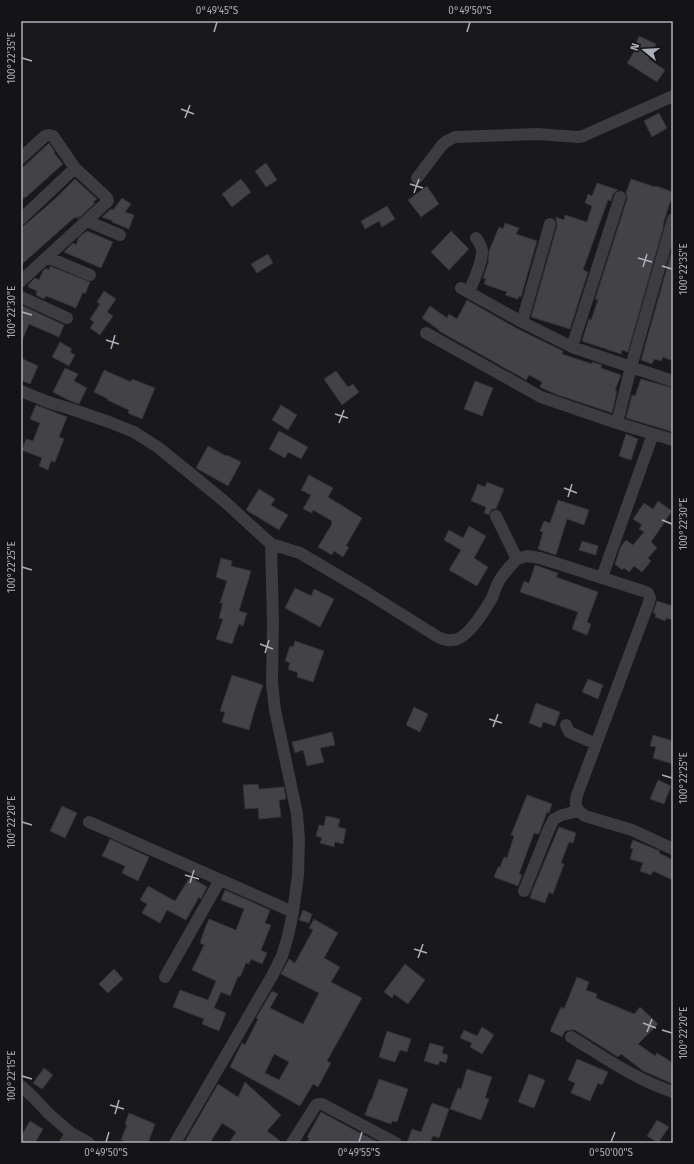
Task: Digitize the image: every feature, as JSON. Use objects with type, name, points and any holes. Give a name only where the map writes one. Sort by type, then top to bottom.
[{"type":"street","points":[[417,178],[442,145],[446,141],[455,137],[537,134],[578,137],[673,96]]},
{"type":"street","points":[[21,158],[44,136],[53,136],[75,168],[107,198],[108,201],[21,281]]},
{"type":"street","points":[[21,219],[75,168]]},
{"type":"street","points":[[572,347],[620,197]]},
{"type":"street","points":[[617,423],[631,367],[673,219]]},
{"type":"street","points":[[87,221],[120,235]]},
{"type":"street","points":[[522,322],[550,224]]},
{"type":"street","points":[[476,238],[481,245],[482,253],[480,261],[465,290],[522,322],[572,347],[673,381]]},
{"type":"street","points":[[47,257],[90,275]]},
{"type":"street","points":[[21,297],[67,318]]},
{"type":"street","points":[[426,333],[541,397],[673,440]]},
{"type":"street","points":[[21,391],[134,432],[159,448],[224,501],[271,544],[300,553],[438,637],[446,640],[454,640],[471,628],[484,611],[507,570],[517,559],[527,556],[540,558],[648,593],[650,598],[575,803],[578,811],[585,816],[632,830],[673,849]]},
{"type":"street","points":[[602,577],[653,434]]},
{"type":"street","points":[[496,516],[517,559]]},
{"type":"street","points":[[175,1143],[272,976],[282,956],[293,912],[298,875],[299,840],[297,814],[275,710],[272,683],[273,622],[271,544]]},
{"type":"street","points":[[566,725],[568,732],[596,744]]},
{"type":"street","points":[[524,891],[554,819],[562,815],[578,811]]},
{"type":"street","points":[[89,822],[293,912]]},
{"type":"street","points":[[165,977],[220,880]]},
{"type":"street","points":[[571,1037],[642,1080],[659,1088],[673,1092]]},
{"type":"street","points":[[21,1086],[48,1113],[68,1138],[89,1143]]},
{"type":"street","points":[[293,1143],[316,1105],[319,1104],[322,1104],[396,1143]]},
{"type":"building","points":[[639,36],[656,44],[649,59],[665,70],[657,82],[627,63],[636,49],[634,48]]},
{"type":"building","points":[[659,113],[667,128],[652,137],[644,121]]},
{"type":"building","points":[[49,143],[55,152],[54,153],[63,164],[21,200],[21,169]]},
{"type":"building","points":[[266,163],[277,180],[266,187],[255,171]]},
{"type":"building","points":[[75,179],[97,199],[93,202],[95,203],[78,219],[79,216],[76,218],[75,217],[21,265],[21,227],[56,198]]},
{"type":"building","points":[[241,179],[251,192],[232,207],[222,194]]},
{"type":"building","points":[[631,179],[673,192],[673,197],[663,225],[628,352],[622,350],[621,354],[582,341],[589,319],[591,320],[598,300],[595,299],[627,199],[626,193]]},
{"type":"building","points":[[597,183],[618,190],[613,194],[611,201],[608,200],[583,270],[588,272],[570,329],[531,317],[557,226],[556,217],[564,220],[565,215],[587,222],[592,206],[585,203],[588,194],[592,196]]},
{"type":"building","points":[[427,186],[439,204],[421,217],[408,200]]},
{"type":"building","points":[[122,198],[131,204],[125,212],[134,215],[129,229],[102,217],[111,209],[113,210]]},
{"type":"building","points":[[387,206],[395,219],[382,227],[379,221],[365,229],[361,221]]},
{"type":"building","points":[[505,223],[519,228],[516,234],[537,241],[521,297],[519,296],[518,299],[505,295],[507,292],[484,284],[486,279],[483,278],[488,263],[489,251],[499,227],[503,229]]},
{"type":"building","points":[[87,231],[113,242],[101,268],[64,252],[73,243],[76,245],[79,237]]},
{"type":"building","points":[[451,231],[469,249],[449,270],[431,252]]},
{"type":"building","points":[[673,246],[673,361],[663,357],[661,361],[654,359],[652,364],[641,360]]},
{"type":"building","points":[[268,254],[273,263],[257,273],[251,264]]},
{"type":"building","points":[[50,266],[90,282],[85,294],[83,292],[76,308],[46,296],[44,299],[36,295],[37,291],[28,287],[35,278],[39,280],[43,271],[46,268],[49,270]]},
{"type":"building","points":[[104,291],[116,299],[107,312],[113,316],[100,335],[90,328],[94,322],[90,319],[100,304],[97,302]]},
{"type":"building","points":[[467,300],[518,329],[563,351],[562,354],[592,364],[592,362],[602,365],[601,368],[621,375],[615,390],[617,391],[612,413],[555,394],[540,387],[542,382],[529,375],[526,380],[439,331],[422,318],[430,306],[447,318],[449,314],[457,319]]},
{"type":"building","points":[[21,305],[64,325],[59,337],[29,324],[21,343]]},
{"type":"building","points":[[60,342],[72,349],[70,352],[75,355],[69,366],[52,357]]},
{"type":"building","points":[[21,358],[38,366],[30,384],[21,380]]},
{"type":"building","points":[[65,368],[78,374],[74,381],[87,388],[79,404],[53,392]]},
{"type":"building","points":[[104,370],[131,382],[132,379],[155,388],[142,419],[128,413],[129,410],[94,392]]},
{"type":"building","points":[[336,371],[348,387],[353,384],[359,392],[342,405],[324,379]]},
{"type":"building","points":[[641,379],[673,388],[673,432],[626,418],[632,395],[635,396]]},
{"type":"building","points":[[475,381],[493,388],[482,416],[464,409]]},
{"type":"building","points":[[36,405],[67,417],[59,437],[64,439],[55,462],[51,461],[48,470],[39,466],[42,458],[22,450],[26,439],[33,441],[40,423],[30,419]]},
{"type":"building","points":[[281,405],[297,415],[288,430],[272,420]]},
{"type":"building","points":[[279,431],[308,447],[301,459],[288,452],[285,458],[269,449]]},
{"type":"building","points":[[626,434],[638,439],[631,460],[619,456]]},
{"type":"building","points":[[208,446],[241,462],[228,486],[196,468]]},
{"type":"building","points":[[309,475],[333,488],[328,497],[362,518],[346,546],[349,547],[343,557],[334,551],[332,555],[318,547],[332,524],[332,521],[313,510],[312,513],[303,509],[311,495],[301,490]]},
{"type":"building","points":[[487,482],[504,489],[496,509],[492,509],[489,515],[484,513],[486,507],[471,501],[478,484],[485,487]]},
{"type":"building","points":[[259,489],[275,499],[271,505],[288,515],[279,530],[246,510]]},
{"type":"building","points":[[558,500],[589,510],[584,525],[567,519],[556,555],[538,549],[543,532],[540,531],[544,521],[550,523]]},
{"type":"building","points":[[658,501],[672,511],[651,542],[657,548],[648,558],[651,561],[642,572],[634,566],[629,572],[624,568],[622,570],[615,564],[621,546],[626,540],[633,545],[644,532],[639,529],[642,525],[633,519],[644,503],[653,509]]},
{"type":"building","points":[[469,526],[486,536],[474,558],[488,567],[477,586],[449,570],[461,550],[444,540],[449,530],[463,538]]},
{"type":"building","points":[[582,541],[598,546],[596,555],[579,550]]},
{"type":"building","points":[[221,558],[232,561],[231,566],[251,571],[239,611],[247,613],[243,626],[239,624],[232,644],[216,639],[223,619],[219,618],[223,603],[220,603],[227,581],[216,577]]},
{"type":"building","points":[[535,565],[558,573],[556,577],[598,592],[587,622],[591,624],[587,635],[572,629],[578,612],[520,592],[524,581],[529,583]]},
{"type":"building","points":[[295,588],[311,596],[314,589],[334,599],[320,627],[285,608]]},
{"type":"building","points":[[657,601],[673,606],[673,620],[666,618],[665,621],[655,617],[656,614],[653,613]]},
{"type":"building","points":[[295,641],[324,651],[313,682],[297,677],[298,673],[288,669],[290,663],[285,661],[290,646],[293,647]]},
{"type":"building","points":[[232,675],[263,685],[249,730],[222,722],[225,712],[220,711]]},
{"type":"building","points":[[588,679],[603,685],[598,699],[582,692]]},
{"type":"building","points":[[536,703],[560,712],[555,726],[543,722],[541,728],[529,723]]},
{"type":"building","points":[[414,707],[428,714],[420,732],[406,725]]},
{"type":"building","points":[[332,732],[335,745],[320,748],[324,762],[307,766],[303,750],[295,753],[292,742]]},
{"type":"building","points":[[653,735],[673,741],[673,764],[653,758],[656,747],[650,746]]},
{"type":"building","points":[[658,780],[671,786],[664,804],[650,799]]},
{"type":"building","points":[[258,784],[259,789],[284,787],[286,799],[279,800],[281,817],[259,819],[258,808],[245,809],[243,785]]},
{"type":"building","points":[[527,795],[552,804],[549,813],[547,812],[539,834],[534,833],[519,874],[522,875],[518,886],[494,877],[504,857],[507,858],[514,836],[511,835]]},
{"type":"building","points":[[62,806],[77,813],[65,838],[50,831]]},
{"type":"building","points":[[326,816],[340,819],[338,827],[346,829],[343,844],[335,842],[334,847],[320,843],[322,838],[316,836],[319,825],[324,826]]},
{"type":"building","points":[[559,827],[576,833],[573,843],[569,842],[561,863],[564,864],[553,894],[549,892],[545,903],[530,898]]},
{"type":"building","points":[[110,839],[149,857],[138,881],[122,873],[125,866],[102,856]]},
{"type":"building","points":[[633,840],[660,851],[659,853],[673,860],[673,880],[653,871],[651,875],[640,871],[643,863],[630,859],[633,849],[630,848]]},
{"type":"building","points":[[190,877],[207,887],[201,899],[199,897],[186,920],[167,910],[160,923],[142,913],[147,904],[140,900],[148,886],[175,901]]},
{"type":"building","points":[[225,890],[270,910],[265,923],[271,925],[261,950],[267,953],[262,964],[251,959],[249,964],[246,963],[240,977],[238,976],[230,996],[221,992],[214,1008],[226,1013],[219,1031],[202,1024],[204,1019],[173,1007],[180,990],[208,1000],[216,981],[192,970],[204,945],[200,943],[204,931],[209,919],[236,930],[244,909],[221,900]]},
{"type":"building","points":[[303,910],[312,914],[309,923],[299,920]]},
{"type":"building","points":[[314,919],[338,933],[324,958],[340,967],[331,982],[362,998],[327,1061],[331,1063],[318,1087],[313,1084],[300,1106],[230,1067],[242,1043],[245,1045],[258,1019],[256,1018],[272,991],[278,994],[270,1008],[303,1024],[319,993],[281,974],[289,959],[295,963],[313,930],[309,928]],"holes":[[[274,1054],[289,1062],[279,1080],[265,1073]]]},
{"type":"building","points":[[405,964],[425,980],[408,1004],[394,994],[392,998],[384,992]]},
{"type":"building","points":[[114,969],[123,979],[108,993],[99,984]]},
{"type":"building","points":[[577,977],[589,982],[586,990],[597,994],[596,998],[634,1014],[640,1007],[658,1024],[638,1044],[655,1056],[657,1053],[673,1063],[673,1084],[641,1070],[621,1054],[618,1057],[575,1030],[565,1031],[562,1037],[550,1031],[561,1007],[564,1009]]},
{"type":"building","points":[[482,1027],[494,1035],[482,1054],[470,1047],[472,1043],[460,1038],[464,1030],[477,1036]]},
{"type":"building","points":[[387,1031],[411,1039],[407,1052],[400,1050],[395,1062],[379,1057]]},
{"type":"building","points":[[430,1043],[444,1047],[442,1053],[448,1055],[446,1063],[440,1061],[438,1065],[424,1061]]},
{"type":"building","points":[[577,1059],[608,1072],[602,1085],[598,1083],[590,1101],[571,1093],[575,1083],[568,1080]]},
{"type":"building","points":[[44,1068],[53,1075],[42,1089],[33,1083]]},
{"type":"building","points":[[467,1069],[492,1077],[485,1098],[489,1099],[481,1120],[450,1109],[458,1088],[461,1089]]},
{"type":"building","points":[[529,1074],[545,1080],[534,1108],[518,1102]]},
{"type":"building","points":[[379,1079],[408,1089],[397,1122],[392,1121],[391,1124],[365,1115]]},
{"type":"building","points":[[245,1082],[281,1115],[267,1131],[283,1143],[229,1143],[236,1132],[222,1123],[210,1143],[184,1143],[218,1084],[238,1097]]},
{"type":"building","points":[[432,1103],[449,1109],[439,1138],[433,1136],[430,1143],[407,1143],[412,1129],[421,1132]]},
{"type":"building","points":[[321,1112],[380,1143],[307,1143],[309,1138],[307,1137]]},
{"type":"building","points":[[129,1113],[155,1124],[148,1143],[127,1143],[121,1140],[127,1125],[125,1124]]},
{"type":"building","points":[[657,1120],[669,1127],[658,1143],[647,1136]]},
{"type":"building","points":[[30,1121],[43,1129],[35,1143],[21,1143],[21,1136]]}]
